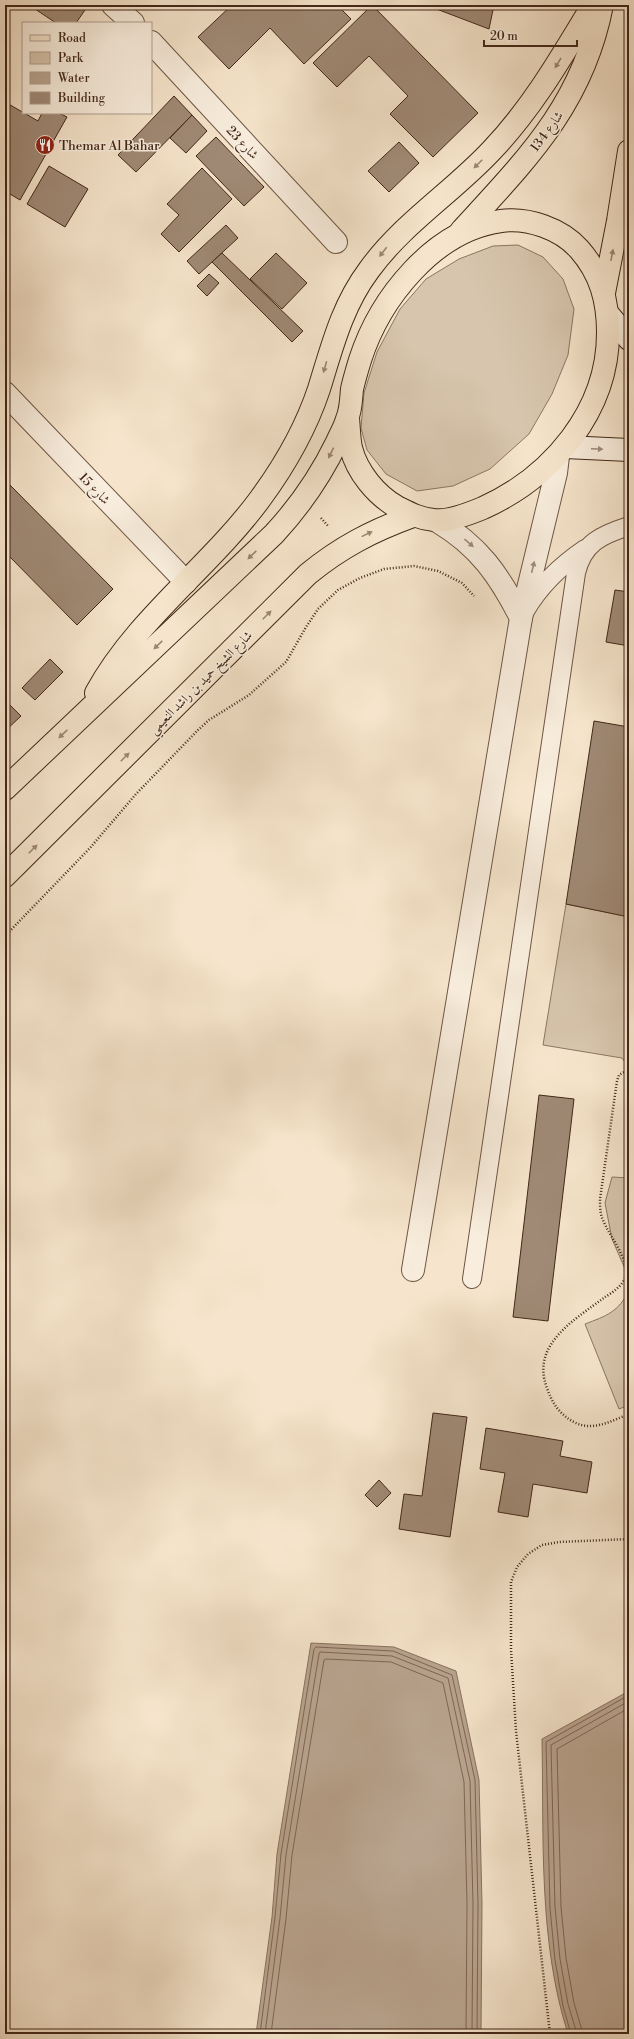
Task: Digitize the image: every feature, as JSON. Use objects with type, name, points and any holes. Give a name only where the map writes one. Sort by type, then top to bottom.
[{"type":"main road","points":[[87,712],[97,691],[123,652],[260,500],[293,447],[318,390],[341,319],[354,293],[368,271],[388,246],[474,169],[510,130],[546,82],[593,5]]},
{"type":"main road","name":"شارع 134","points":[[455,236],[518,168],[545,136],[568,100],[586,63],[599,22],[602,5]]},
{"type":"main road","points":[[604,293],[626,185],[629,151]]},
{"type":"main road","points":[[505,220],[531,222],[556,232],[577,247],[594,268],[604,293],[608,314],[608,348],[601,383],[587,414],[562,452],[537,476],[507,498],[473,513],[437,521],[413,516],[386,500],[364,477],[352,449],[348,418],[353,387],[361,357],[374,328],[390,301],[408,276],[430,254],[455,236],[479,224],[505,220]]},
{"type":"main road","points":[[5,789],[274,534],[304,499],[324,467],[348,418]]},
{"type":"main road","name":"شارع الشيخ حميد بن راشد النعيمي","points":[[5,876],[308,574],[346,546],[367,534],[413,516]]},
{"type":"street","name":"شارع 23","points":[[152,43],[336,242]]},
{"type":"street","points":[[608,314],[629,339]]},
{"type":"street","name":"شارع 15","points":[[5,393],[186,582]]},
{"type":"street","points":[[413,1270],[521,618],[556,473],[562,452],[629,450]]},
{"type":"street","points":[[437,521],[467,541],[487,562],[500,579],[521,618]]},
{"type":"lane","points":[[521,618],[542,586],[570,560],[604,536],[629,526]]},
{"type":"lane","points":[[472,1279],[576,573],[579,560],[586,549]]},
{"type":"path","points":[[304,499],[346,546],[368,575]]},
{"type":"path","points":[[5,936],[90,848],[136,794],[198,730],[209,720],[249,696],[286,662],[318,609],[338,590],[384,569],[414,566],[438,571],[462,583],[478,600]]},
{"type":"path","points":[[629,1069],[619,1075],[617,1081],[600,1199],[602,1219],[624,1261],[626,1270],[624,1280],[610,1294],[558,1334],[548,1350],[544,1360],[545,1382],[552,1403],[567,1419],[582,1426],[599,1426],[629,1414]]},
{"type":"path","points":[[550,2034],[516,1731],[512,1657],[511,1582],[517,1567],[528,1554],[542,1545],[565,1541],[629,1539]]},
{"type":"green space","points":[[518,245],[543,257],[563,279],[574,309],[568,355],[552,394],[529,434],[490,469],[453,486],[417,491],[386,474],[367,450],[361,428],[364,393],[377,352],[400,309],[426,279],[459,259],[493,246]]},
{"type":"green space","points":[[566,904],[629,917],[629,1068],[622,1058],[543,1045]]},
{"type":"green space","points":[[612,1177],[629,1178],[629,1278],[612,1239],[605,1203]]},
{"type":"green space","points":[[629,1290],[629,1405],[619,1409],[585,1324],[606,1316],[621,1303]]},
{"type":"water","points":[[311,1643],[394,1647],[456,1671],[479,1780],[482,1904],[481,2034],[256,2034],[272,1917],[277,1854]]},
{"type":"water","points":[[629,1691],[629,2034],[568,2034],[558,1998],[547,1925],[543,1851],[542,1739]]},
{"type":"building","points":[[38,5],[77,5],[85,10],[77,22],[54,22],[35,9]]},
{"type":"building","points":[[232,5],[337,5],[351,19],[304,64],[270,28],[229,69],[198,37]]},
{"type":"building","points":[[372,5],[478,113],[433,157],[390,114],[408,96],[369,56],[337,87],[313,63]]},
{"type":"building","points":[[426,5],[494,5],[489,29]]},
{"type":"building","points":[[174,96],[192,115],[136,172],[118,155]]},
{"type":"building","points":[[5,102],[22,112],[22,114],[26,114],[38,121],[42,114],[61,114],[67,117],[20,200],[5,191]]},
{"type":"building","points":[[192,115],[207,131],[186,153],[170,138]]},
{"type":"building","points":[[216,137],[264,187],[244,206],[196,156]]},
{"type":"building","points":[[399,142],[419,163],[389,192],[368,171]]},
{"type":"building","points":[[49,166],[88,189],[65,227],[27,204]]},
{"type":"building","points":[[202,168],[232,199],[179,252],[161,234],[179,215],[167,204]]},
{"type":"building","points":[[226,225],[238,238],[199,274],[187,261]]},
{"type":"building","points":[[222,253],[303,331],[292,342],[212,262]]},
{"type":"building","points":[[276,253],[307,283],[282,309],[250,279]]},
{"type":"building","points":[[5,273],[9,275],[5,282]]},
{"type":"building","points":[[209,274],[219,283],[207,296],[197,286]]},
{"type":"building","points":[[5,480],[113,589],[77,625],[5,552]]},
{"type":"building","points":[[615,590],[629,592],[629,646],[606,642]]},
{"type":"building","points":[[50,659],[63,672],[35,700],[22,688]]},
{"type":"building","points":[[10,705],[21,716],[5,731],[5,710]]},
{"type":"building","points":[[594,721],[629,727],[629,917],[566,904]]},
{"type":"building","points":[[539,1095],[574,1099],[548,1321],[513,1317]]},
{"type":"building","points":[[433,1413],[467,1417],[450,1537],[399,1529],[404,1494],[422,1496]]},
{"type":"building","points":[[486,1428],[563,1441],[560,1456],[592,1462],[587,1493],[533,1484],[528,1517],[498,1512],[505,1473],[480,1469]]},
{"type":"building","points":[[379,1480],[391,1493],[377,1507],[365,1495]]},
{"type":"place","name":"Themar Al Bahar","points":[[45,145]]}]
